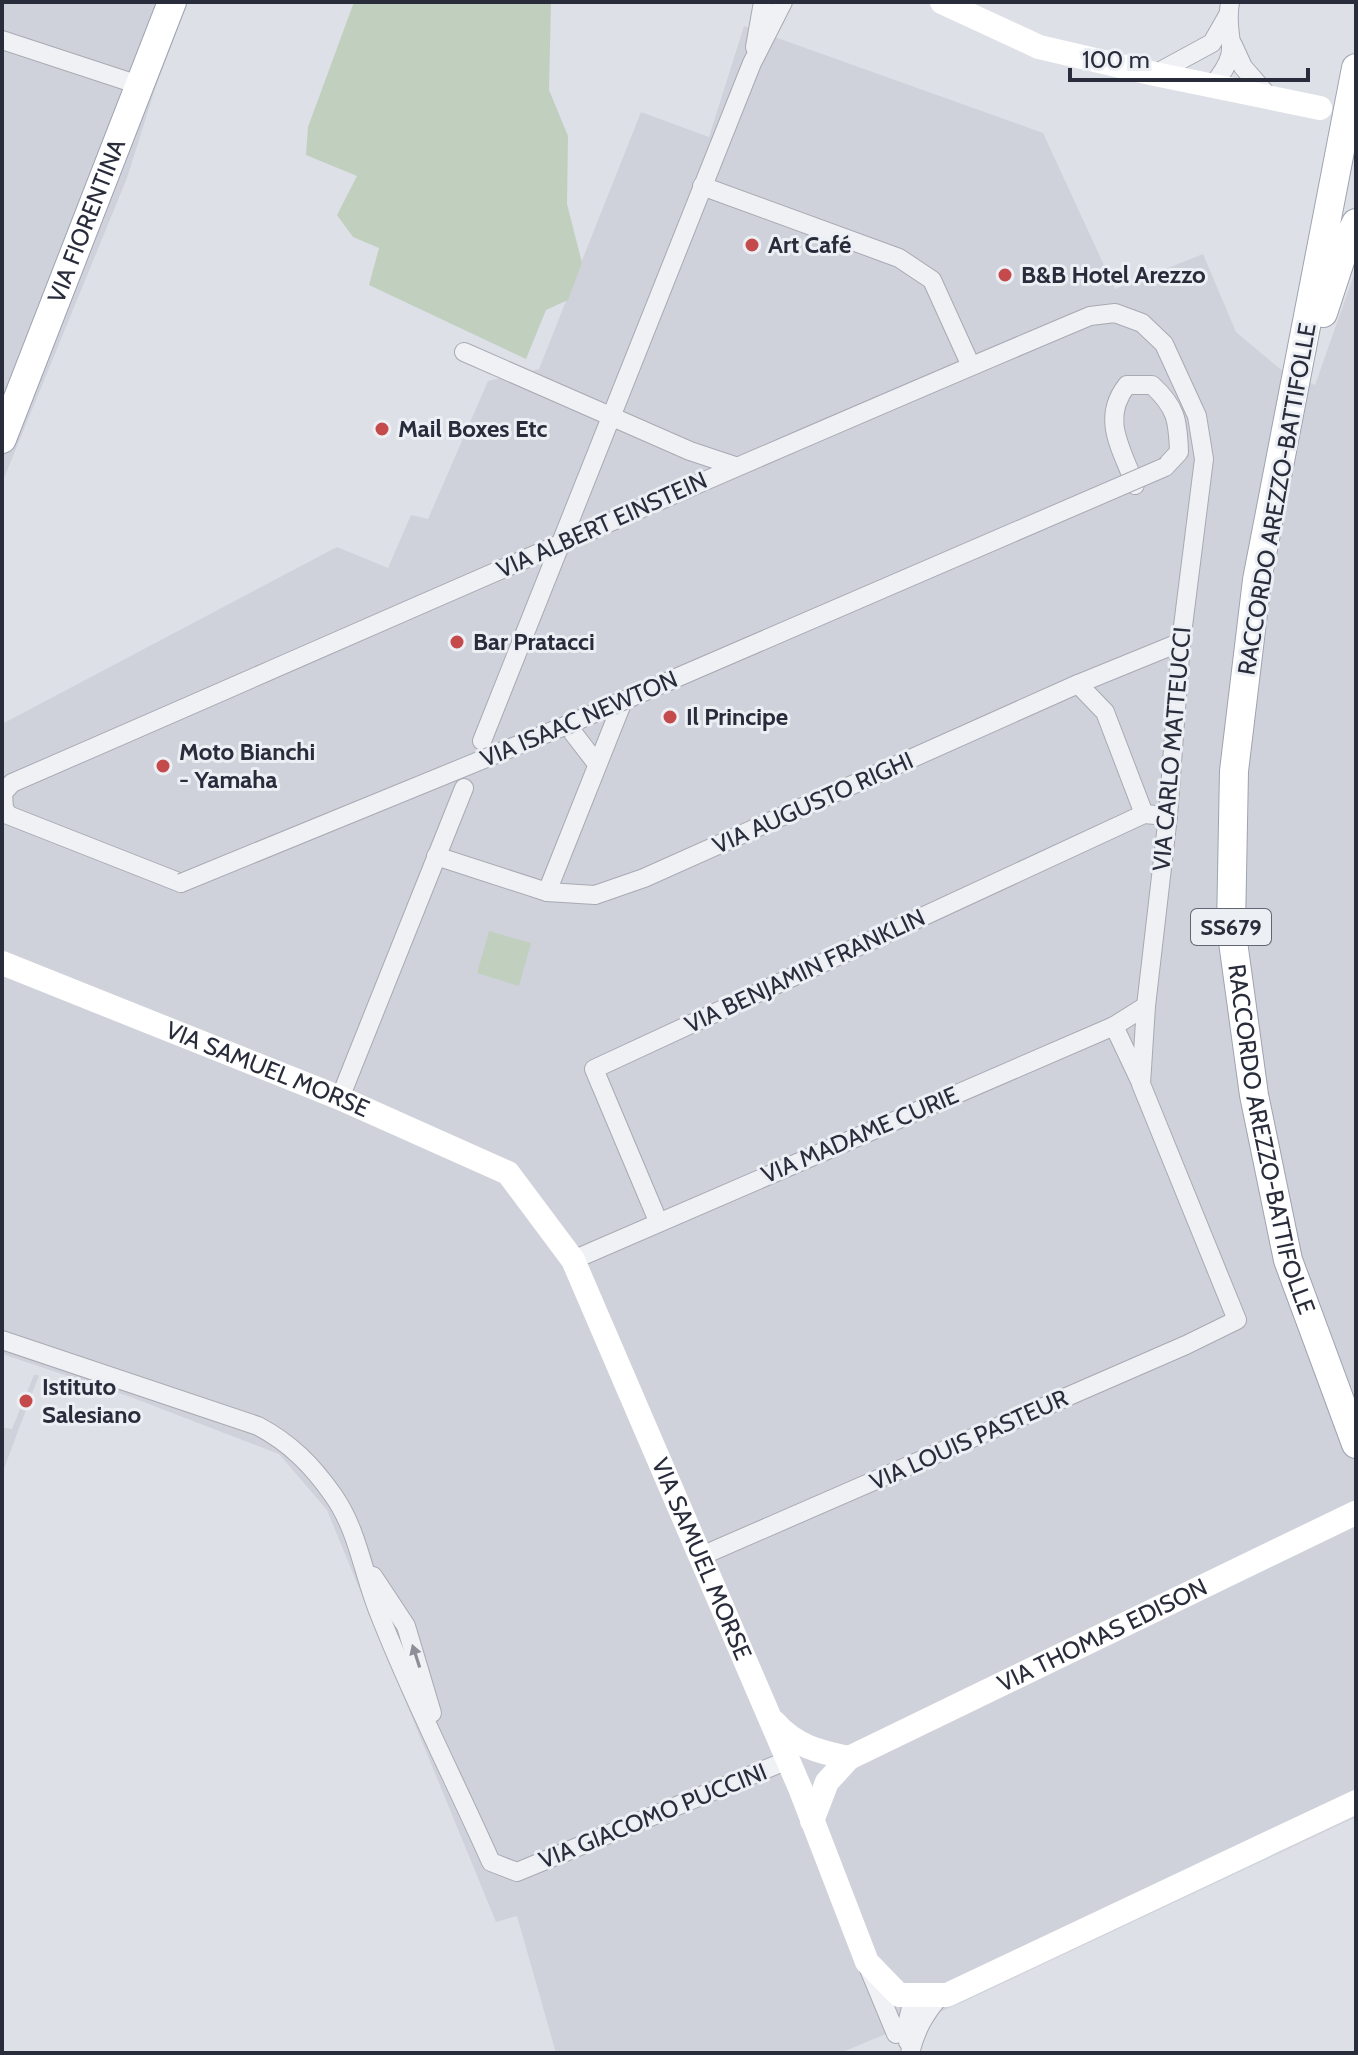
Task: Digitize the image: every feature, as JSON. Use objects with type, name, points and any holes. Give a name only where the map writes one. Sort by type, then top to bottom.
[{"type":"main road","name":"VIA FIORENTINA","points":[[2,439],[172,2]]},
{"type":"main road","name":"RACCORDO AREZZO-BATTIFOLLE","points":[[1356,68],[1257,580],[1234,771],[1231,927],[1254,1095],[1288,1260],[1356,1444]]},
{"type":"main road","points":[[1293,397],[1346,243],[1356,223]]},
{"type":"street","points":[[942,2],[1039,47],[1320,108]]},
{"type":"street","points":[[482,741],[773,5]]},
{"type":"street","points":[[1212,86],[1209,66],[1212,43],[1229,9]]},
{"type":"street","points":[[1229,9],[1233,45],[1243,67],[1270,98]]},
{"type":"street","points":[[2,40],[139,85]]},
{"type":"street","points":[[1155,74],[1212,43]]},
{"type":"street","points":[[1212,86],[1228,67],[1233,45]]},
{"type":"street","points":[[702,186],[899,258],[932,280],[971,366]]},
{"type":"street","name":"VIA ALBERT EINSTEIN","points":[[20,821],[8,815],[4,808],[3,793],[12,783],[735,466],[1090,316],[1115,313],[1142,323],[1164,344],[1197,416]]},
{"type":"street","points":[[464,352],[690,451],[735,466]]},
{"type":"street","name":"VIA ISAAC NEWTON","points":[[20,821],[181,883],[567,725],[623,701],[1165,467],[1179,452],[1178,421],[1167,398],[1152,385],[1127,385],[1116,399],[1112,422],[1128,465],[1135,485]]},
{"type":"street","name":"VIA CARLO MATTEUCCI","points":[[1141,1084],[1146,1006],[1168,816],[1181,642],[1204,459],[1197,416]]},
{"type":"street","name":"VIA AUGUSTO RIGHI","points":[[436,856],[547,892],[595,895],[644,878],[1078,684],[1181,642]]},
{"type":"street","points":[[1078,684],[1105,712],[1144,814]]},
{"type":"street","points":[[547,892],[623,701]]},
{"type":"street","points":[[567,725],[597,764]]},
{"type":"street","points":[[340,1098],[464,788]]},
{"type":"street","name":"VIA BENJAMIN FRANKLIN","points":[[658,1221],[594,1069],[1144,814],[1168,816]]},
{"type":"street","name":"VIA SAMUEL MORSE","points":[[2,963],[340,1098],[508,1173],[573,1260],[794,1774],[867,1962],[905,1993]]},
{"type":"street","name":"VIA MADAME CURIE","points":[[573,1260],[1114,1026],[1146,1006]]},
{"type":"street","name":"VIA CARLO MATTEUCCI","points":[[1114,1026],[1141,1084],[1237,1320]]},
{"type":"street","name":"VIA LOUIS PASTEUR","points":[[699,1557],[1237,1320]]},
{"type":"street","name":"VIA GIACOMO PUCCINI","points":[[2,1340],[258,1426],[284,1440],[308,1462],[335,1497],[364,1563],[406,1626],[444,1758],[491,1862],[517,1872],[794,1774]]},
{"type":"street","name":"VIA THOMAS EDISON","points":[[849,1758],[1355,1513]]},
{"type":"street","points":[[768,1715],[787,1736],[814,1751],[849,1758]]},
{"type":"street","points":[[814,1751],[794,1774],[827,1782]]},
{"type":"street","points":[[812,1821],[827,1782],[849,1758]]},
{"type":"street","points":[[896,2034],[892,2006],[905,1993],[941,1995],[961,1988],[1356,1802]]},
{"type":"street","points":[[867,1962],[896,2034],[907,2053]]},
{"type":"street","points":[[905,1993],[907,2053]]},
{"type":"street","points":[[907,2053],[926,2012],[941,1995]]},
{"type":"shaded area","points":[[2,2],[188,2],[155,89],[127,178],[2,483]]},
{"type":"shaded area","points":[[744,26],[1043,133],[1115,289],[1203,254],[1236,332],[1280,369],[1315,385],[1356,269],[1356,1817],[961,2003],[840,2053],[556,2053],[517,1916],[496,1922],[327,1510],[279,1454],[128,1396],[2,1354],[2,724],[337,547],[388,568],[411,515],[428,519],[488,381],[539,369],[641,112],[709,137]]},
{"type":"shaded area","name":"Istituto Salesiano","points":[[34,1375],[39,1375],[2,1474],[2,1427],[12,1429]]},
{"type":"green space","points":[[354,2],[551,2],[549,90],[568,136],[567,204],[582,263],[568,300],[546,310],[526,359],[369,285],[379,248],[353,237],[337,215],[357,176],[306,155],[308,127]]},
{"type":"green space","points":[[489,931],[531,943],[519,986],[477,973]]},
{"type":"place","name":"Art Café","points":[[752,245]]},
{"type":"place","name":"B&B Hotel Arezzo","points":[[1005,275]]},
{"type":"place","name":"Mail Boxes Etc","points":[[382,429]]},
{"type":"place","name":"Bar Pratacci","points":[[457,642]]},
{"type":"place","name":"Il Principe","points":[[670,717]]},
{"type":"place","name":"Moto Bianchi - Yamaha","points":[[163,766]]},
{"type":"place","name":"Istituto Salesiano","points":[[26,1401]]}]
